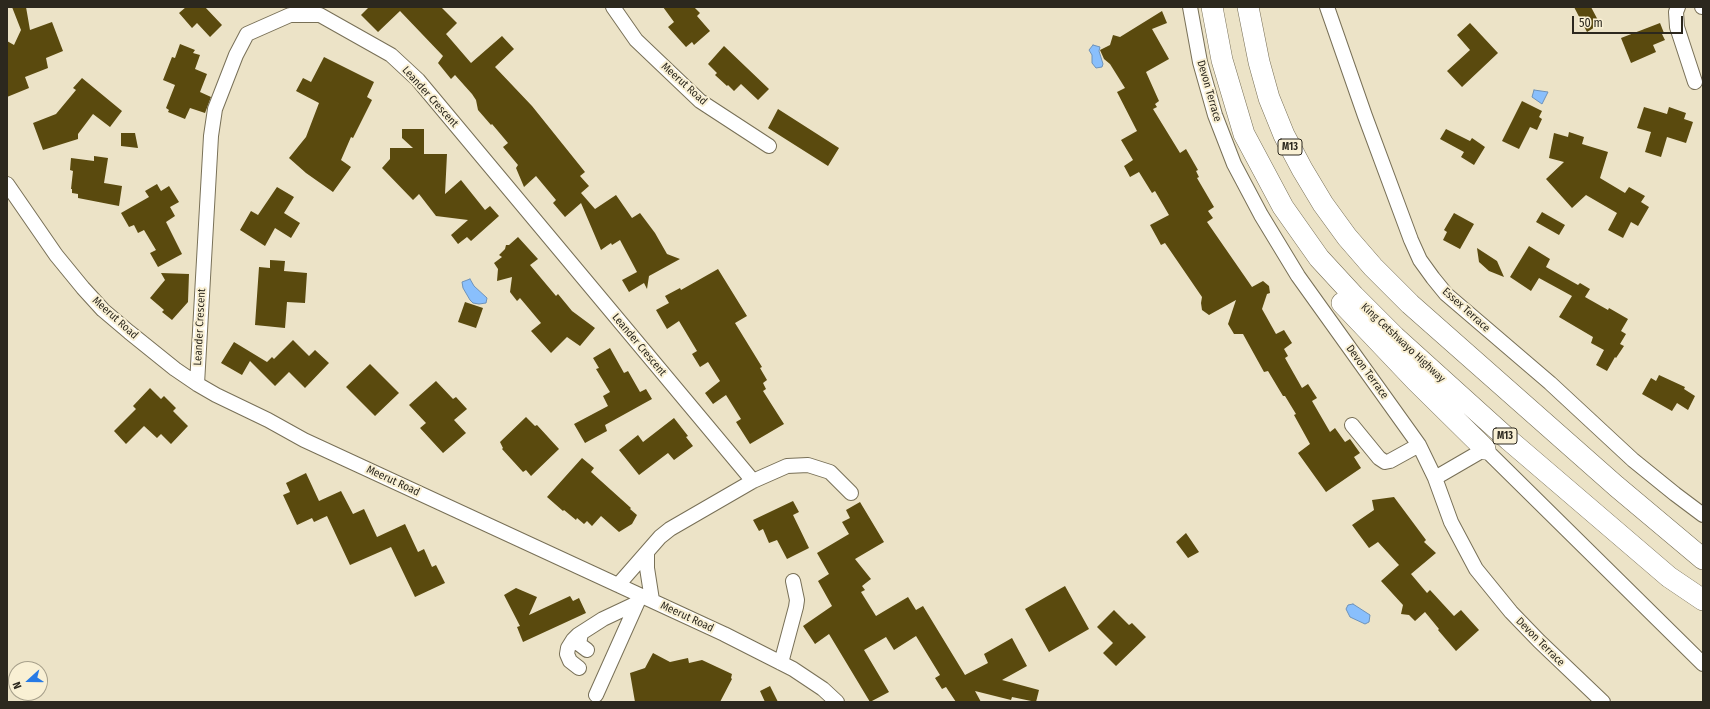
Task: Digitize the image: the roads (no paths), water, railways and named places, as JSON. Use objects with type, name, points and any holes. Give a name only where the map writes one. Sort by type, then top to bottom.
[{"type":"highway","name":"King Cetshwayo Highway","points":[[1212,7],[1222,60],[1244,134],[1295,226],[1319,258],[1395,337],[1551,476],[1670,577],[1703,600]]},
{"type":"highway","name":"M13","points":[[1248,7],[1259,62],[1270,98],[1284,135],[1302,169],[1347,237],[1410,304],[1665,528],[1703,559]]},
{"type":"highway","points":[[1251,148],[1258,173],[1268,194],[1288,232],[1307,260],[1350,313],[1485,449]]},
{"type":"highway","points":[[1665,528],[1703,550]]},
{"type":"street","name":"Meerut Road","points":[[614,7],[636,40],[700,100],[769,146]]},
{"type":"street","name":"Devon Terrace","points":[[1190,7],[1200,62],[1215,116],[1234,164],[1261,215],[1298,276],[1419,445],[1435,478],[1450,522],[1476,569],[1511,612],[1603,702]]},
{"type":"street","name":"Essex Terrace","points":[[1327,7],[1365,116],[1411,240],[1420,260],[1433,278],[1446,294],[1550,383],[1633,460],[1703,515]]},
{"type":"street","points":[[1678,7],[1676,12],[1677,26],[1695,82]]},
{"type":"street","name":"Leander Crescent","points":[[197,384],[211,136],[215,109],[236,55],[248,34],[290,15],[320,15],[391,55],[418,80],[753,481]]},
{"type":"street","name":"Meerut Road","points":[[7,184],[56,255],[104,310],[197,384],[304,440],[618,585],[643,599],[724,634],[781,663],[823,689],[837,702]]},
{"type":"street","points":[[1352,425],[1379,458],[1385,462],[1390,461],[1419,445]]},
{"type":"street","points":[[1435,478],[1485,449],[1703,664]]},
{"type":"street","points":[[618,585],[660,537],[670,529],[753,481],[787,466],[808,465],[830,472],[851,493]]},
{"type":"street","points":[[596,695],[643,599],[647,574],[646,553]]},
{"type":"street","points":[[781,663],[796,607],[797,600],[793,581]]},
{"type":"street","points":[[579,668],[570,661],[567,652],[573,640],[603,619],[643,599]]},
{"type":"street","points":[[581,633],[579,644],[587,650]]},
{"type":"water","points":[[1093,45],[1100,47],[1099,51],[1103,64],[1102,67],[1096,68],[1092,63],[1092,55],[1089,50]]},
{"type":"water","points":[[1534,90],[1548,92],[1542,104],[1532,97]]},
{"type":"water","points":[[470,279],[474,286],[487,298],[486,303],[473,303],[470,300],[463,288],[462,282]]},
{"type":"water","points":[[1353,604],[1370,615],[1369,622],[1365,624],[1350,617],[1346,609],[1348,605]]}]
